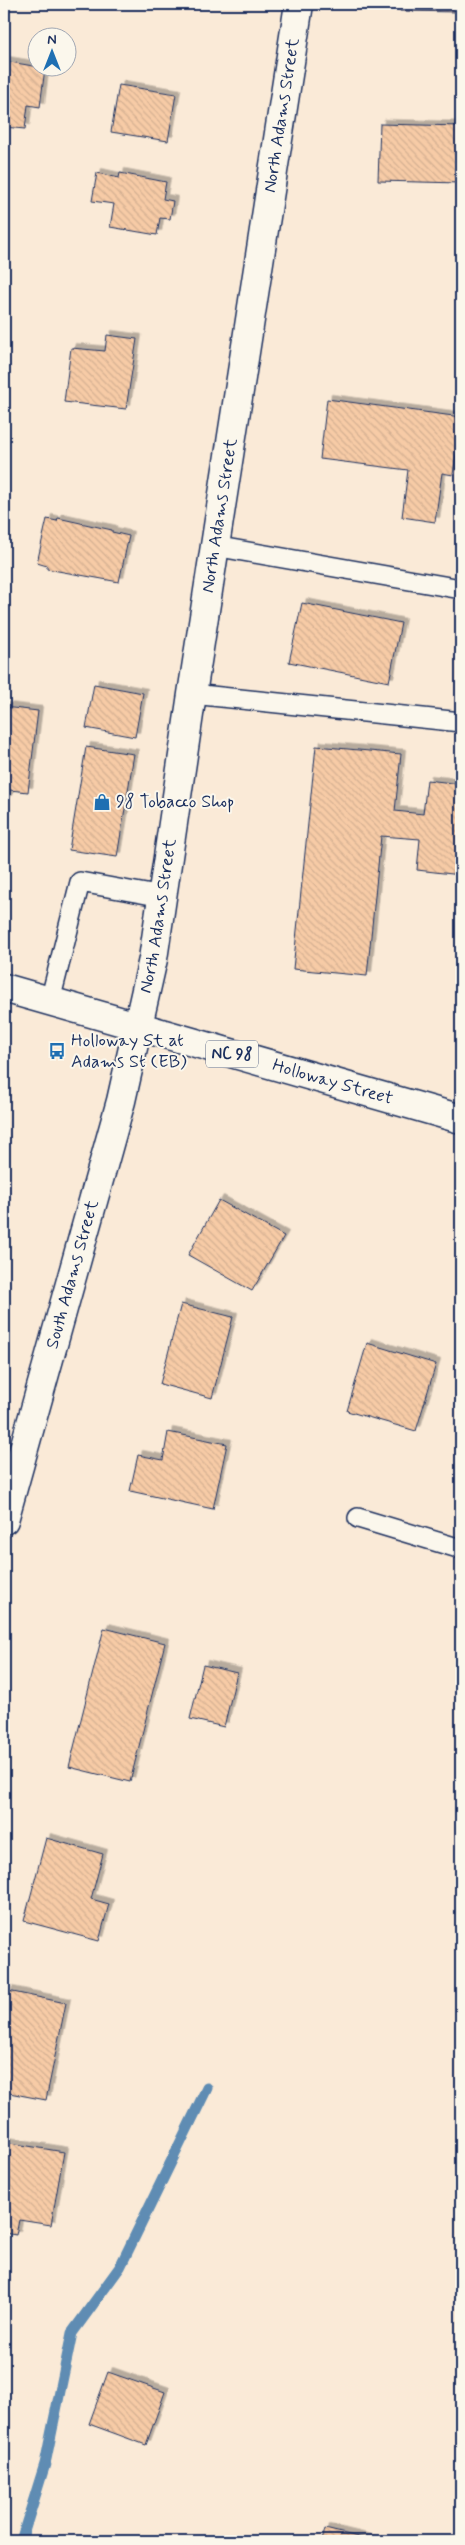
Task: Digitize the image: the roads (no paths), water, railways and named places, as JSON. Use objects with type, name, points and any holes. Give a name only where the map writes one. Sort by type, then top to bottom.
[{"type":"main road","name":"North Adams Street","points":[[138,1028],[154,959],[214,546],[299,4]]},
{"type":"main road","name":"Holloway Street","points":[[4,988],[461,1120]]},
{"type":"main road","name":"South Adams Street","points":[[4,1520],[121,1101],[138,1028]]},
{"type":"lane","points":[[214,546],[461,589]]},
{"type":"lane","points":[[192,694],[461,722]]},
{"type":"lane","points":[[50,1001],[80,882],[163,897]]},
{"type":"lane","points":[[358,1518],[461,1549]]},
{"type":"waterway","points":[[21,2541],[45,2464],[72,2333],[120,2267],[207,2088]]},
{"type":"place","name":"98 Tobacco Shop","points":[[102,802]]},
{"type":"place","name":"Holloway St at Adams St (EB)","points":[[57,1051]]}]
